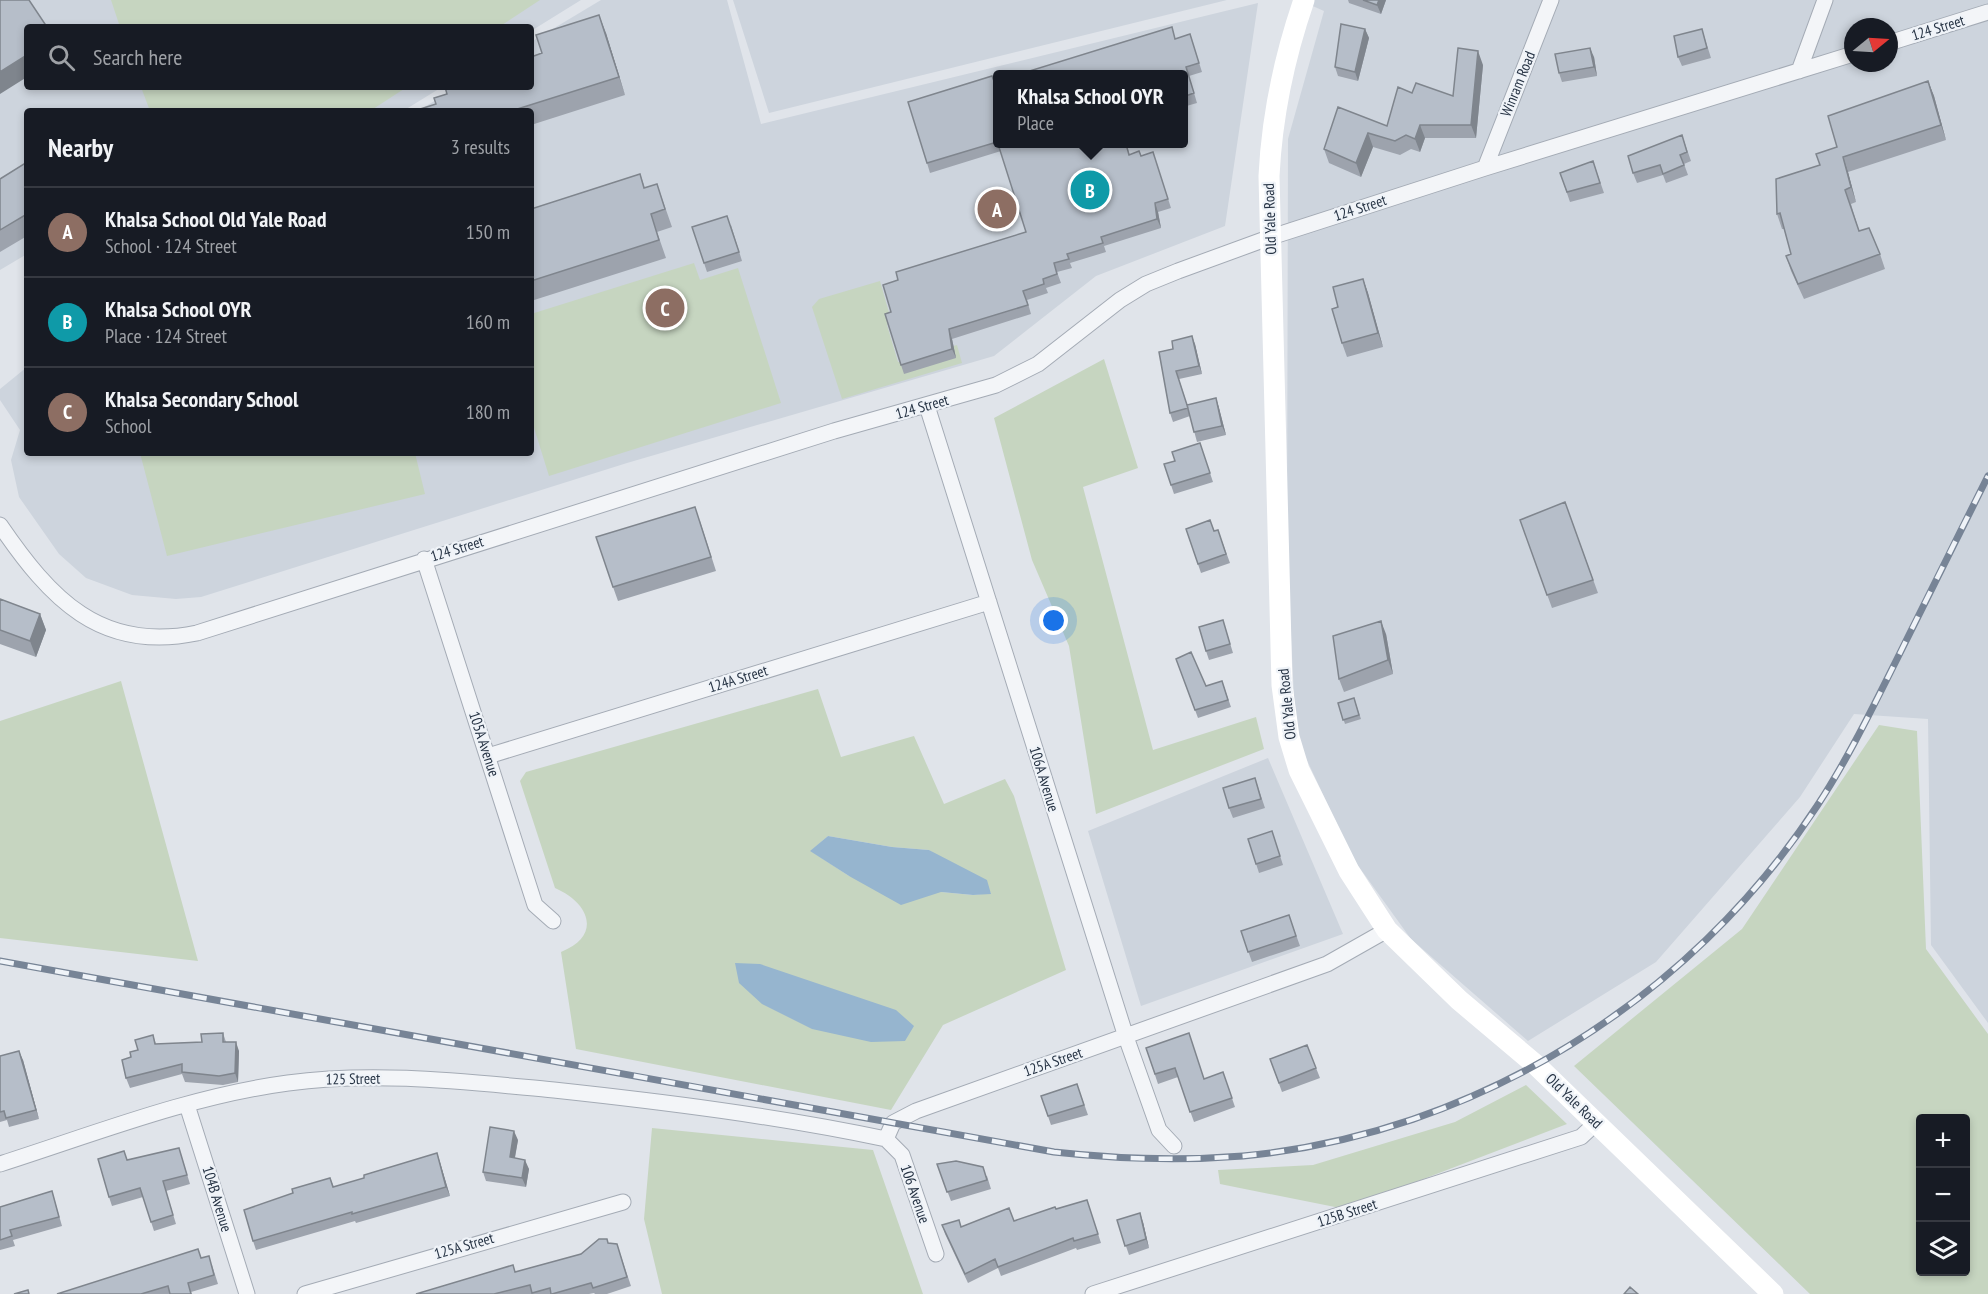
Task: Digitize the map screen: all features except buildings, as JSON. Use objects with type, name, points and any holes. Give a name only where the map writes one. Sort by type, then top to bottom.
[{"type":"main road","name":"Old Yale Road","points":[[1304,0],[1281,74],[1270,143],[1276,515],[1286,722],[1293,753],[1314,803],[1349,871],[1388,930],[1459,1000],[1536,1065],[1773,1294]]},
{"type":"street","name":"Winram Road","points":[[1485,168],[1551,0]]},
{"type":"street","points":[[1799,71],[1825,0]]},
{"type":"street","name":"124 Street","points":[[1898,40],[1988,12]]},
{"type":"street","name":"124 Street","points":[[0,525],[40,581],[63,603],[91,620],[123,633],[150,638],[174,638],[197,633],[424,559],[834,431],[996,385],[1038,364],[1099,314],[1146,284],[1271,237],[1844,57]]},
{"type":"street","name":"106A Avenue","points":[[927,406],[1126,1037],[1159,1130],[1174,1146]]},
{"type":"street","name":"105A Avenue","points":[[424,559],[535,905],[553,921]]},
{"type":"street","name":"124A Street","points":[[488,756],[989,602]]},
{"type":"street","name":"125A Street","points":[[886,1139],[893,1123],[915,1111],[1327,964],[1388,930]]},
{"type":"street","name":"125 Street","points":[[0,1164],[187,1105],[284,1083],[355,1078],[517,1087],[717,1110],[886,1139]]},
{"type":"street","name":"104B Avenue","points":[[187,1105],[247,1294]]},
{"type":"street","name":"125B Street","points":[[1093,1294],[1581,1137],[1596,1123]]},
{"type":"street","name":"106 Avenue","points":[[886,1139],[902,1155],[936,1254]]},
{"type":"street","name":"125A Street","points":[[305,1294],[623,1202]]},
{"type":"shaded area","points":[[0,0],[581,0],[534,29],[534,24],[24,24],[24,90],[437,90],[408,108],[24,108],[24,256],[0,270]]},
{"type":"shaded area","points":[[601,0],[727,0],[761,124],[1258,3],[1225,226],[1096,276],[994,356],[627,463],[201,597],[176,599],[132,595],[86,578],[59,554],[19,497],[11,460],[20,430],[0,400],[0,389],[24,369],[24,456],[534,456],[534,108],[423,108],[452,90],[534,90],[534,40]]},
{"type":"shaded area","points":[[733,0],[1227,0],[769,113]]},
{"type":"shaded area","points":[[1299,0],[1988,0],[1988,1023],[1931,945],[1928,719],[1854,714],[1800,797],[1656,962],[1528,1041],[1411,939],[1354,860],[1296,737],[1287,555],[1288,139],[1324,11]]},
{"type":"shaded area","points":[[1268,758],[1343,934],[1141,1006],[1088,831]]},
{"type":"green space","points":[[111,0],[540,0],[504,24],[119,24]]},
{"type":"green space","points":[[142,90],[402,90],[375,108],[149,108]]},
{"type":"green space","points":[[694,263],[700,280],[738,268],[781,403],[549,476],[534,428],[534,313]]},
{"type":"green space","points":[[880,281],[892,323],[887,325],[898,362],[957,345],[962,363],[842,399],[812,307],[819,299]]},
{"type":"green space","points":[[1104,359],[1138,468],[1083,487],[1153,750],[1256,717],[1264,749],[1096,814],[1069,646],[1032,560],[994,418]]},
{"type":"green space","points":[[141,456],[416,456],[425,494],[167,556]]},
{"type":"green space","points":[[121,681],[198,961],[0,938],[0,721]]},
{"type":"green space","points":[[818,689],[841,757],[914,736],[944,804],[1005,779],[1014,796],[1066,970],[943,1025],[891,1110],[576,1049],[561,952],[574,945],[582,937],[586,929],[586,920],[576,902],[555,888],[520,781],[526,772]],"holes":[[[828,836],[892,847],[929,850],[991,893],[973,895],[941,892],[849,876],[811,851]]]},
{"type":"green space","points":[[1879,725],[1917,731],[1926,949],[1988,1034],[1988,1294],[1810,1294],[1574,1066],[1742,929]]},
{"type":"green space","points":[[1526,1085],[1567,1124],[1345,1209],[1220,1184],[1218,1170],[1313,1165],[1455,1122]]},
{"type":"green space","points":[[652,1128],[873,1150],[923,1294],[662,1294],[644,1219]]},
{"type":"water","points":[[828,836],[892,847],[929,850],[987,880],[991,894],[941,892],[901,905],[810,851]]},
{"type":"water","points":[[735,963],[760,964],[896,1010],[914,1026],[905,1041],[871,1042],[812,1029],[762,1004],[739,983]]},
{"type":"railway","points":[[0,961],[1054,1152],[1172,1159],[1243,1156],[1329,1143],[1413,1119],[1493,1087],[1569,1045],[1641,996],[1706,939],[1765,876],[1828,788],[1870,714],[1988,476]]},
{"type":"place","name":"Khalsa School OYR","points":[[1090,190]]},
{"type":"place","name":"Khalsa School Old Yale Road","points":[[997,209]]},
{"type":"place","name":"Khalsa Secondary School","points":[[665,308]]}]
